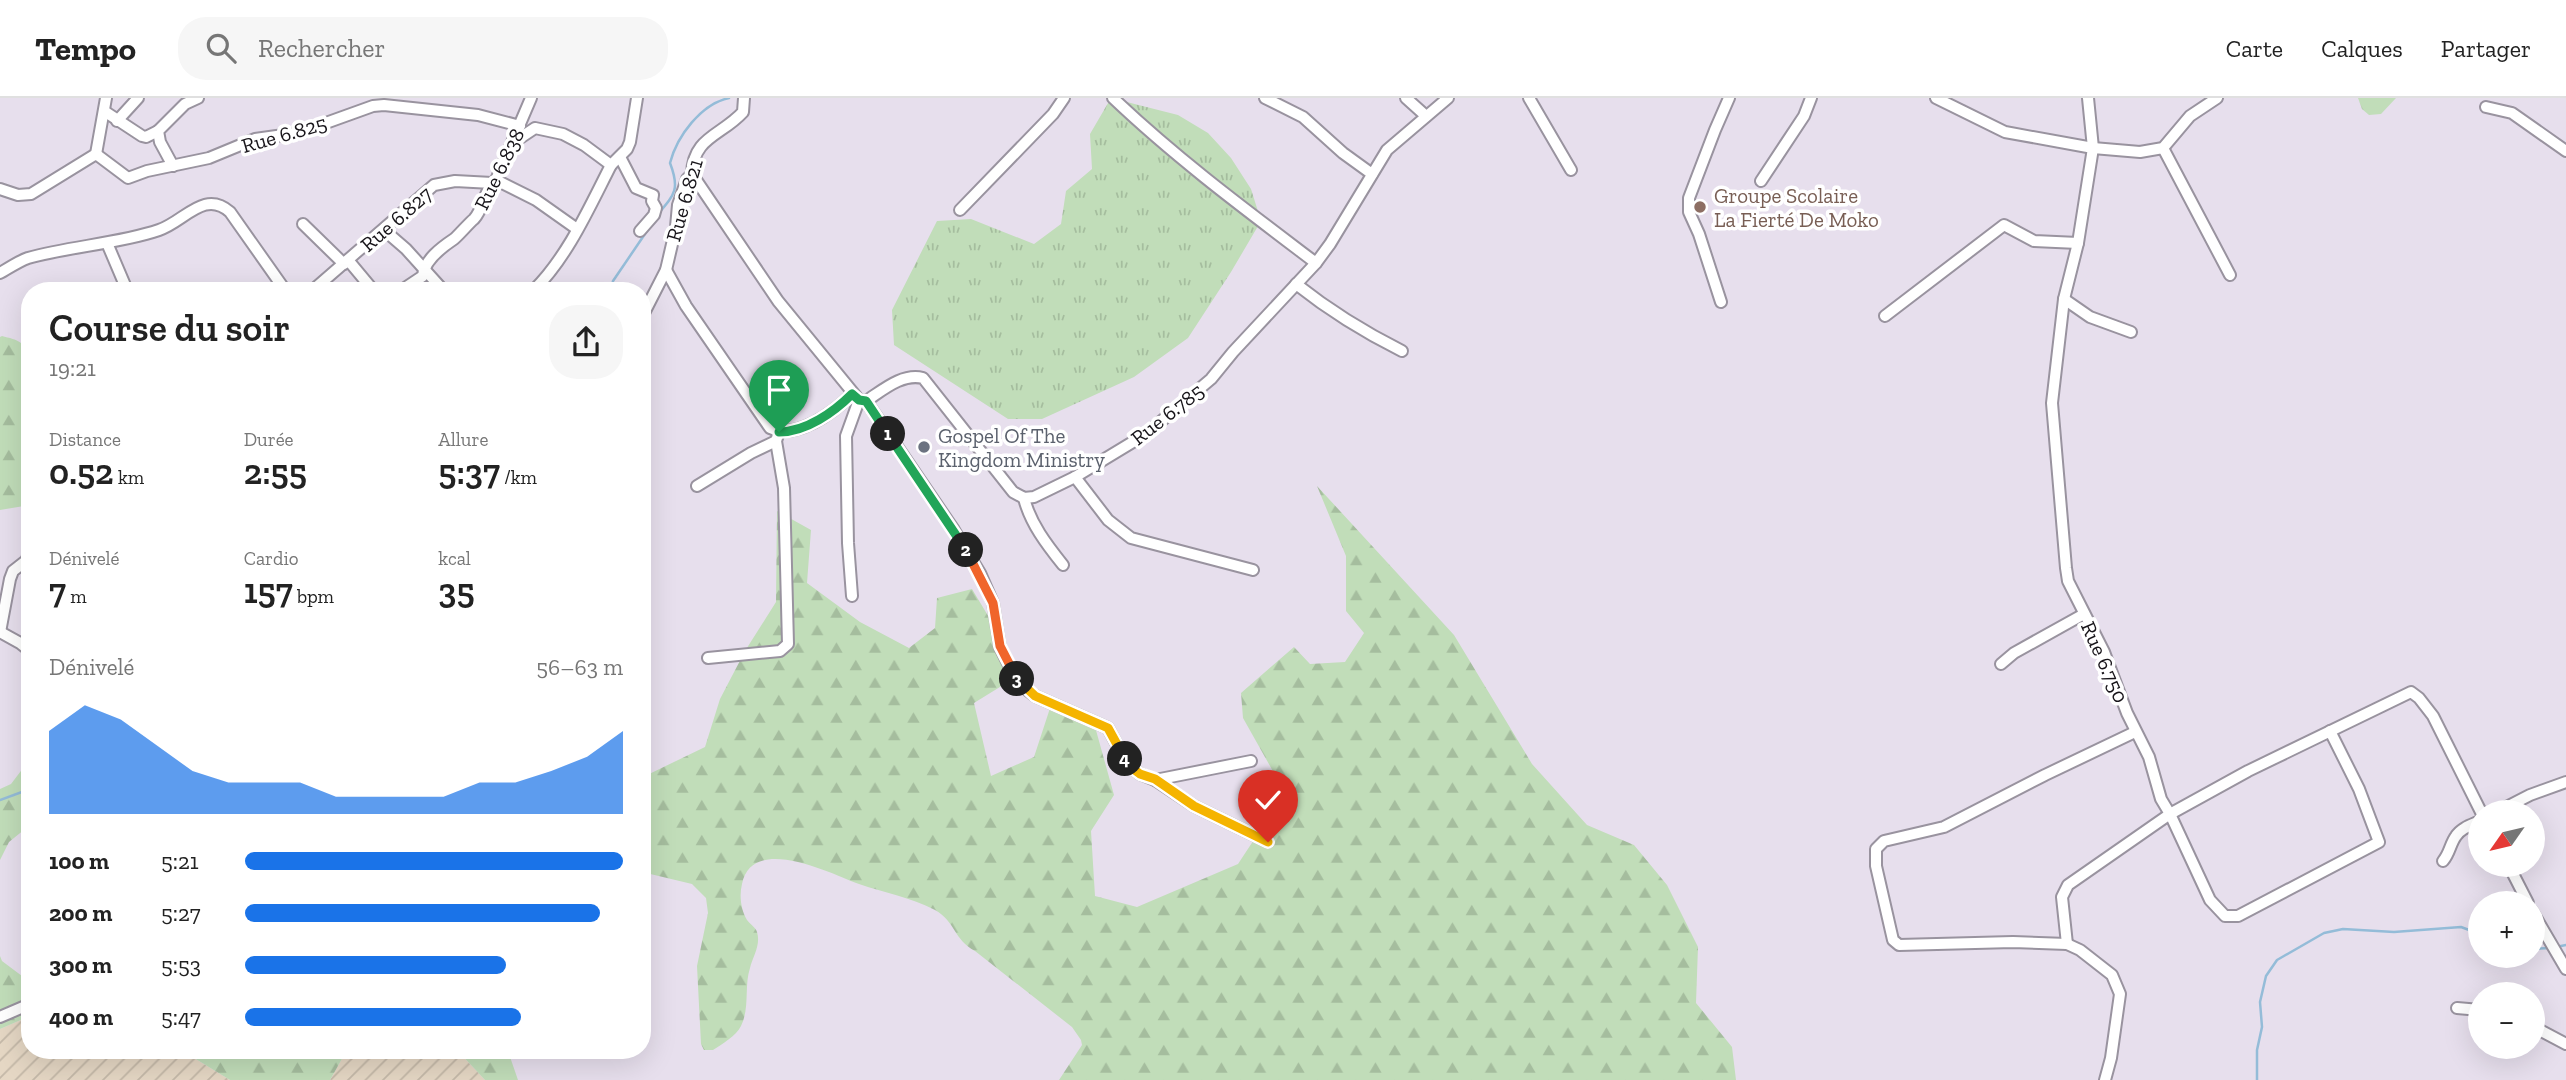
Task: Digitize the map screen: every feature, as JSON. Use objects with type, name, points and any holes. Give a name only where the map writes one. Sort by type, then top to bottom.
[{"type":"street","points":[[0,189],[18,195],[31,194],[96,154],[106,98]]},
{"type":"street","points":[[117,121],[138,98]]},
{"type":"street","points":[[104,111],[146,137],[159,131],[185,104],[198,98]]},
{"type":"street","name":"Rue 6.838","points":[[414,282],[423,276],[423,270],[442,245],[454,239],[462,228],[475,218],[514,142],[531,98]]},
{"type":"street","points":[[541,282],[577,229],[611,165],[630,142],[637,98]]},
{"type":"street","name":"Rue 6.821","points":[[651,295],[666,270],[678,205],[687,179],[692,174],[693,159],[700,145],[743,112],[744,98]]},
{"type":"street","points":[[960,210],[1053,114],[1065,98]]},
{"type":"street","points":[[1113,98],[1193,169],[1316,263]]},
{"type":"street","points":[[1265,98],[1303,117],[1343,153],[1372,174]]},
{"type":"street","points":[[1406,98],[1426,116]]},
{"type":"street","name":"Rue 6.785","points":[[1024,498],[1034,497],[1075,477],[1146,434],[1211,379],[1316,263],[1387,150],[1448,98]]},
{"type":"street","points":[[1529,98],[1571,170]]},
{"type":"street","points":[[1721,302],[1689,212],[1689,198],[1729,98]]},
{"type":"street","points":[[1762,181],[1804,116],[1811,98]]},
{"type":"street","points":[[1937,98],[2005,132],[2094,148],[2140,152],[2162,148],[2190,116],[2217,98]]},
{"type":"street","name":"Rue 6.750","points":[[2088,98],[2094,148],[2078,243],[2064,299],[2052,420],[2068,581],[2104,652],[2135,732],[2149,757],[2161,799],[2210,900],[2225,916],[2238,916],[2379,842],[2359,789],[2330,731]]},
{"type":"street","name":"Rue 6.825","points":[[96,154],[128,178],[209,158],[254,139],[298,133],[373,106],[384,105],[478,115],[520,126]]},
{"type":"street","points":[[2486,107],[2512,113],[2566,150]]},
{"type":"street","points":[[514,142],[535,128],[563,134],[584,145],[611,165]]},
{"type":"street","points":[[159,131],[160,142],[173,166]]},
{"type":"street","points":[[2162,148],[2230,275]]},
{"type":"street","points":[[620,156],[636,188],[653,195],[652,201],[656,208],[654,215],[640,231]]},
{"type":"street","points":[[692,174],[778,301],[859,399],[954,530],[980,573],[993,603],[1000,646],[1018,683],[1035,696],[1108,728],[1128,765],[1140,774],[1155,779],[1194,806],[1268,842]]},
{"type":"street","name":"Rue 6.827","points":[[322,282],[384,230],[408,205],[439,182],[494,182]]},
{"type":"street","points":[[494,182],[536,200],[577,229]]},
{"type":"street","points":[[0,273],[26,259],[163,229],[203,204],[219,204],[230,212],[279,282]]},
{"type":"street","points":[[303,223],[365,282]]},
{"type":"street","points":[[1885,316],[2004,225],[2034,241],[2078,243]]},
{"type":"street","points":[[384,230],[406,249],[435,282]]},
{"type":"street","points":[[107,243],[124,282]]},
{"type":"street","points":[[666,270],[686,306],[778,437],[783,488],[788,645],[780,651],[708,658]]},
{"type":"street","points":[[1296,284],[1326,309],[1402,351]]},
{"type":"street","points":[[2064,299],[2090,317],[2131,332]]},
{"type":"street","points":[[697,486],[778,437],[890,385],[913,376],[923,378],[1013,492],[1024,498],[1027,511],[1063,565]]},
{"type":"street","points":[[852,596],[846,436],[859,399]]},
{"type":"street","points":[[1075,477],[1108,520],[1131,538],[1253,570]]},
{"type":"street","points":[[21,565],[10,579],[0,632],[21,644]]},
{"type":"street","points":[[2001,664],[2014,653],[2084,614]]},
{"type":"street","points":[[2067,944],[2062,897],[2068,885],[2169,814],[2412,692],[2433,716],[2475,800]]},
{"type":"street","points":[[2105,1080],[2111,1058],[2120,994],[2112,975],[2080,950],[2067,944],[2013,942],[1899,946],[1893,940],[1887,915],[1876,866],[1876,849],[1884,841],[1944,827],[2135,732]]},
{"type":"street","points":[[1155,779],[1167,779],[1251,761]]},
{"type":"street","points":[[2519,800],[2566,782]]},
{"type":"street","points":[[2442,861],[2452,849],[2454,839],[2461,830],[2468,827]]},
{"type":"street","points":[[2545,933],[2566,969]]},
{"type":"street","points":[[0,1017],[21,1008]]},
{"type":"street","points":[[2457,1008],[2468,1009]]},
{"type":"street","points":[[2545,1033],[2566,1044]]},
{"type":"shaded area","points":[[21,1020],[21,1059],[196,1059],[230,1080],[0,1080],[0,1029]]},
{"type":"shaded area","points":[[342,1059],[465,1059],[485,1080],[330,1080]]},
{"type":"green space","points":[[1111,98],[1178,115],[1208,133],[1231,158],[1251,189],[1261,221],[1188,338],[1134,377],[1042,419],[1008,419],[894,345],[892,310],[937,221],[971,219],[1034,244],[1061,224],[1066,191],[1092,169],[1090,134]]},
{"type":"green space","points":[[2358,98],[2396,98],[2381,114],[2369,115],[2362,109]]},
{"type":"green space","points":[[0,337],[21,343],[21,506],[0,510]]},
{"type":"green space","points":[[1317,486],[1454,635],[1532,764],[1587,825],[1634,845],[1667,885],[1698,947],[1696,1003],[1732,1047],[1736,1080],[1059,1080],[1082,1045],[1072,1027],[962,941],[942,915],[916,902],[813,866],[776,859],[761,861],[749,869],[742,884],[743,912],[758,937],[748,975],[744,1019],[739,1030],[729,1040],[713,1050],[704,1050],[701,1044],[697,966],[708,913],[706,898],[692,884],[651,874],[651,773],[705,747],[720,699],[745,651],[776,602],[777,511],[811,530],[807,583],[860,622],[909,648],[935,628],[937,598],[972,589],[999,634],[1008,682],[974,703],[991,776],[1034,757],[1053,699],[1094,723],[1114,795],[1091,831],[1095,896],[1137,907],[1238,864],[1265,823],[1279,782],[1243,718],[1241,693],[1294,647],[1310,664],[1345,662],[1364,633],[1346,611],[1346,556]]},
{"type":"green space","points":[[21,771],[21,832],[9,842],[0,860],[0,789],[11,784]]},
{"type":"green space","points":[[0,956],[2,961],[21,975],[21,1020],[0,1029]]},
{"type":"green space","points":[[196,1059],[342,1059],[330,1080],[230,1080]]},
{"type":"green space","points":[[465,1059],[511,1059],[518,1080],[485,1080]]},
{"type":"waterway","points":[[658,214],[674,191],[675,179],[670,163],[684,132],[709,107],[729,98]]},
{"type":"waterway","points":[[613,282],[649,228]]},
{"type":"waterway","points":[[0,800],[21,792]]},
{"type":"waterway","points":[[2257,1080],[2257,1050],[2262,1027],[2260,1002],[2266,976],[2277,960],[2324,933],[2343,929],[2394,932],[2461,927],[2468,930]]},
{"type":"waterway","points":[[2556,947],[2566,945]]},
{"type":"waterway","points":[[2545,948],[2550,948]]},
{"type":"place","name":"Groupe Scolaire La Fierté De Moko","points":[[1700,207]]},
{"type":"place","name":"Gospel Of The Kingdom Ministry","points":[[924,447]]},
{"type":"route","points":[[779,432],[789,432],[833,412],[852,394],[859,400],[866,401],[980,573],[993,603],[1000,646],[1018,683],[1035,696],[1108,728],[1128,765],[1140,774],[1155,779],[1194,806],[1268,842]]}]
